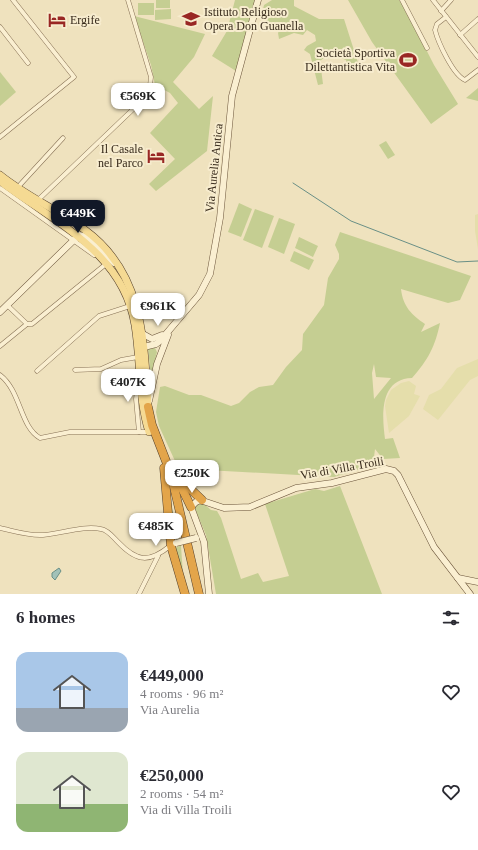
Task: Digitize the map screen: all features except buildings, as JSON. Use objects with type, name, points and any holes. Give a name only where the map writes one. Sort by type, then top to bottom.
[{"type":"highway","points":[[148,407],[152,425],[171,474],[199,594]]},
{"type":"highway","points":[[149,432],[164,468],[194,594]]},
{"type":"highway","points":[[162,449],[191,507]]},
{"type":"highway","points":[[164,468],[173,544],[179,576],[185,594]]},
{"type":"highway","points":[[173,471],[185,486],[202,500]]},
{"type":"main road","points":[[0,175],[14,188],[70,231],[75,238],[105,262],[120,282],[131,306],[141,348],[148,407]]},
{"type":"main road","points":[[0,181],[38,200],[69,220],[94,238],[117,265],[135,299],[143,334],[138,358],[144,415],[149,432]]},
{"type":"street","points":[[0,137],[74,77],[13,0]]},
{"type":"street","points":[[38,200],[149,94],[152,84],[150,73],[128,0]]},
{"type":"street","name":"Via Aurelia Antica","points":[[171,328],[199,294],[210,274],[220,218],[232,96],[258,0]]},
{"type":"street","points":[[402,0],[426,48]]},
{"type":"street","points":[[433,0],[478,56]]},
{"type":"street","points":[[441,11],[451,0]]},
{"type":"street","points":[[446,17],[437,24],[435,30],[453,68],[461,78],[465,80],[478,70]]},
{"type":"street","points":[[460,35],[478,19]]},
{"type":"street","points":[[0,26],[28,63]]},
{"type":"street","points":[[15,199],[14,188],[63,138]]},
{"type":"street","points":[[0,188],[61,231],[75,238],[86,237],[117,265]]},
{"type":"street","points":[[61,231],[70,231],[72,225],[69,220]]},
{"type":"street","points":[[0,312],[75,238]]},
{"type":"street","points":[[0,346],[27,324],[32,324],[105,262]]},
{"type":"street","points":[[7,305],[27,324]]},
{"type":"street","points":[[37,372],[99,316],[131,306]]},
{"type":"street","points":[[143,334],[149,338],[155,339],[171,328]]},
{"type":"street","points":[[141,348],[156,344],[171,328]]},
{"type":"street","points":[[157,364],[171,328]]},
{"type":"street","points":[[148,407],[159,349],[156,344]]},
{"type":"street","points":[[75,370],[101,369],[121,360],[138,358]]},
{"type":"street","points":[[139,432],[136,396],[140,374]]},
{"type":"street","points":[[0,375],[13,389],[30,428],[40,438],[70,432],[149,432]]},
{"type":"street","name":"Via di Villa Troili","points":[[202,500],[224,508],[250,507],[300,487],[332,483],[380,470],[390,470],[395,472],[400,477],[436,552],[470,594]]},
{"type":"street","points":[[202,500],[197,501],[191,507],[199,537],[209,594]]},
{"type":"street","points":[[0,528],[40,535],[83,529],[102,529],[108,532],[132,554],[141,557],[158,556]]},
{"type":"street","points":[[139,594],[158,556],[173,544],[199,537]]},
{"type":"street","points":[[458,578],[478,582]]},
{"type":"shaded area","points":[[478,214],[478,249],[475,231],[475,215]]},
{"type":"shaded area","points":[[478,359],[478,376],[470,380],[438,420],[423,409],[429,395],[441,389],[457,368]]},
{"type":"shaded area","points":[[409,381],[416,386],[414,394],[420,396],[409,416],[389,433],[385,406],[386,400],[391,390],[401,383]]},
{"type":"green space","points":[[156,0],[170,0],[170,8],[156,8]]},
{"type":"green space","points":[[235,0],[255,0],[236,71],[212,56],[227,31]]},
{"type":"green space","points":[[272,0],[294,0],[294,6],[319,19],[344,19],[360,69],[349,72],[346,60],[329,54],[320,61],[323,84],[318,85],[310,54],[304,50],[307,46],[316,41],[315,35],[307,30],[303,35],[294,33],[279,39],[278,33],[281,27],[276,27],[269,30],[261,18],[264,5]]},
{"type":"green space","name":"Società Sportiva Dilettantistica Vita","points":[[348,0],[399,0],[406,10],[434,65],[458,104],[431,124],[372,42]]},
{"type":"green space","points":[[138,3],[154,3],[154,15],[138,15]]},
{"type":"green space","points":[[171,9],[171,19],[155,20],[155,10]]},
{"type":"green space","points":[[134,16],[205,34],[194,57],[173,82],[199,109],[213,96],[207,151],[156,191],[149,184],[175,159],[150,133],[178,103],[170,93],[155,85],[151,65]]},
{"type":"green space","points":[[0,72],[16,92],[0,106]]},
{"type":"green space","points":[[478,88],[478,101],[466,98]]},
{"type":"green space","points":[[386,141],[395,155],[388,159],[379,145]]},
{"type":"green space","points":[[239,203],[252,209],[241,237],[228,232]]},
{"type":"green space","points":[[255,209],[274,216],[262,248],[243,240]]},
{"type":"green space","points":[[279,218],[295,224],[284,254],[268,247]]},
{"type":"green space","points":[[340,232],[471,276],[460,300],[448,303],[401,289],[406,306],[425,324],[421,332],[440,323],[436,339],[430,353],[422,365],[412,378],[401,380],[393,385],[385,400],[383,420],[385,439],[393,438],[400,458],[383,459],[375,449],[373,465],[334,477],[188,469],[181,466],[175,461],[159,426],[156,412],[160,387],[165,386],[189,395],[201,395],[231,406],[239,403],[250,392],[259,387],[273,385],[286,367],[302,350],[303,334],[324,305],[328,278],[339,259],[339,254],[335,245]],"holes":[[[374,364],[376,377],[391,378],[374,399],[372,373]]]},
{"type":"green space","points":[[299,237],[318,246],[313,257],[295,248]]},
{"type":"green space","points":[[294,251],[314,260],[309,270],[290,261]]},
{"type":"green space","points":[[155,348],[157,352],[151,376],[148,349]]},
{"type":"green space","points":[[340,486],[382,594],[216,594],[206,535],[195,509],[196,505],[203,503],[211,510],[217,511],[221,518],[241,579],[258,573],[263,582],[289,576],[265,504],[315,489],[324,491]]},
{"type":"green space","points":[[170,500],[179,538],[174,539]]},
{"type":"green space","points":[[181,545],[183,576],[175,548]]},
{"type":"water","points":[[59,568],[61,571],[55,580],[52,577],[52,573]]},
{"type":"waterway","points":[[293,183],[351,221],[457,262],[478,261]]},
{"type":"place","name":"Istituto Religioso Opera Don Guanella","points":[[191,19]]},
{"type":"place","name":"Ergife","points":[[57,20]]},
{"type":"place","name":"Società Sportiva Dilettantistica Vita","points":[[408,60]]},
{"type":"place","name":"Il Casale nel Parco","points":[[156,156]]}]
